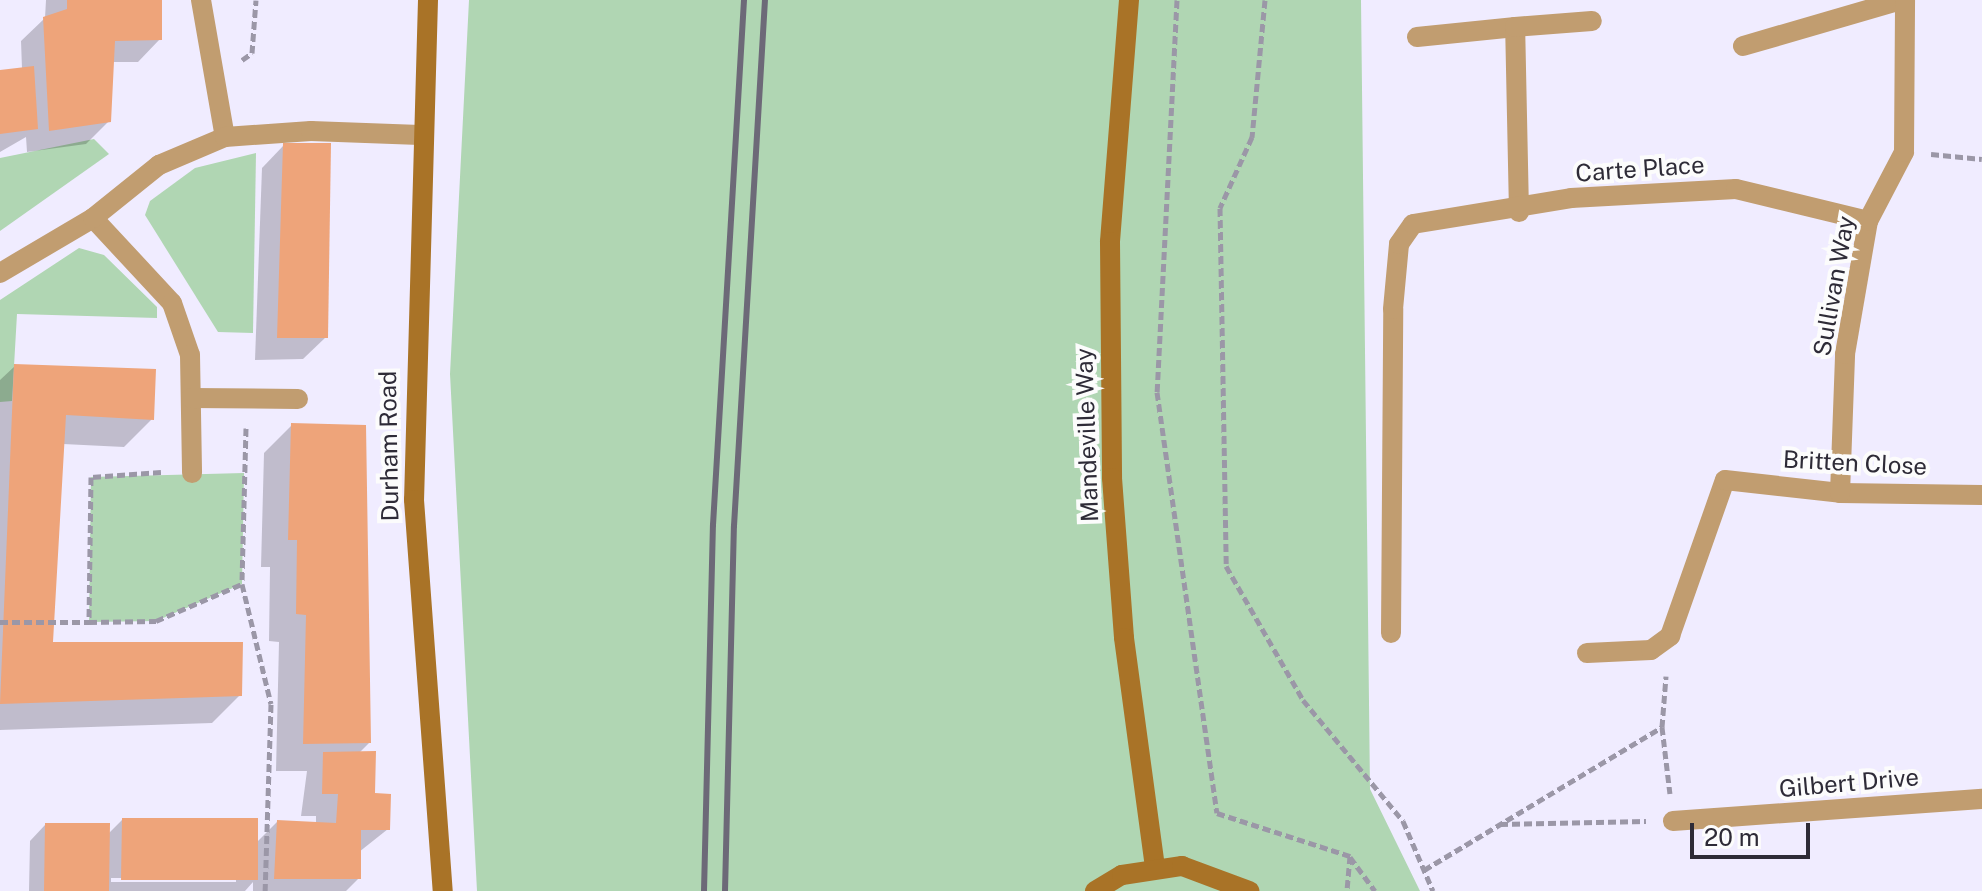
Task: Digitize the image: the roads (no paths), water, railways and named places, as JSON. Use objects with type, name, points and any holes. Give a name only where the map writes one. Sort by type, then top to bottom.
[{"type":"main road","name":"Durham Road","points":[[428,0],[420,135],[414,500],[443,891]]},
{"type":"main road","name":"Mandeville Way","points":[[1129,0],[1110,242],[1112,478],[1124,638],[1155,866]]},
{"type":"main road","points":[[1095,891],[1155,866],[1214,872],[1249,891]]},
{"type":"street","points":[[201,0],[225,137]]},
{"type":"street","points":[[1743,46],[1903,0]]},
{"type":"street","name":"Sullivan Way","points":[[1840,493],[1845,354],[1868,221],[1904,152],[1903,0]]},
{"type":"street","points":[[1417,37],[1592,21]]},
{"type":"street","points":[[1515,27],[1519,212]]},
{"type":"street","points":[[0,273],[93,218],[159,165],[225,137],[311,131],[420,135]]},
{"type":"street","name":"Carte Place","points":[[1391,633],[1393,309],[1399,244],[1413,224],[1519,212],[1571,198],[1736,189],[1868,221]]},
{"type":"street","points":[[93,218],[172,303],[190,355],[192,473]]},
{"type":"street","points":[[191,398],[298,399]]},
{"type":"street","name":"Britten Close","points":[[1587,653],[1651,650],[1670,636],[1725,480],[1840,493],[1982,495]]},
{"type":"street","name":"Gilbert Drive","points":[[1673,821],[1982,799]]},
{"type":"railway","points":[[704,891],[713,525],[744,0]]},
{"type":"railway","points":[[725,891],[734,526],[765,0]]}]
